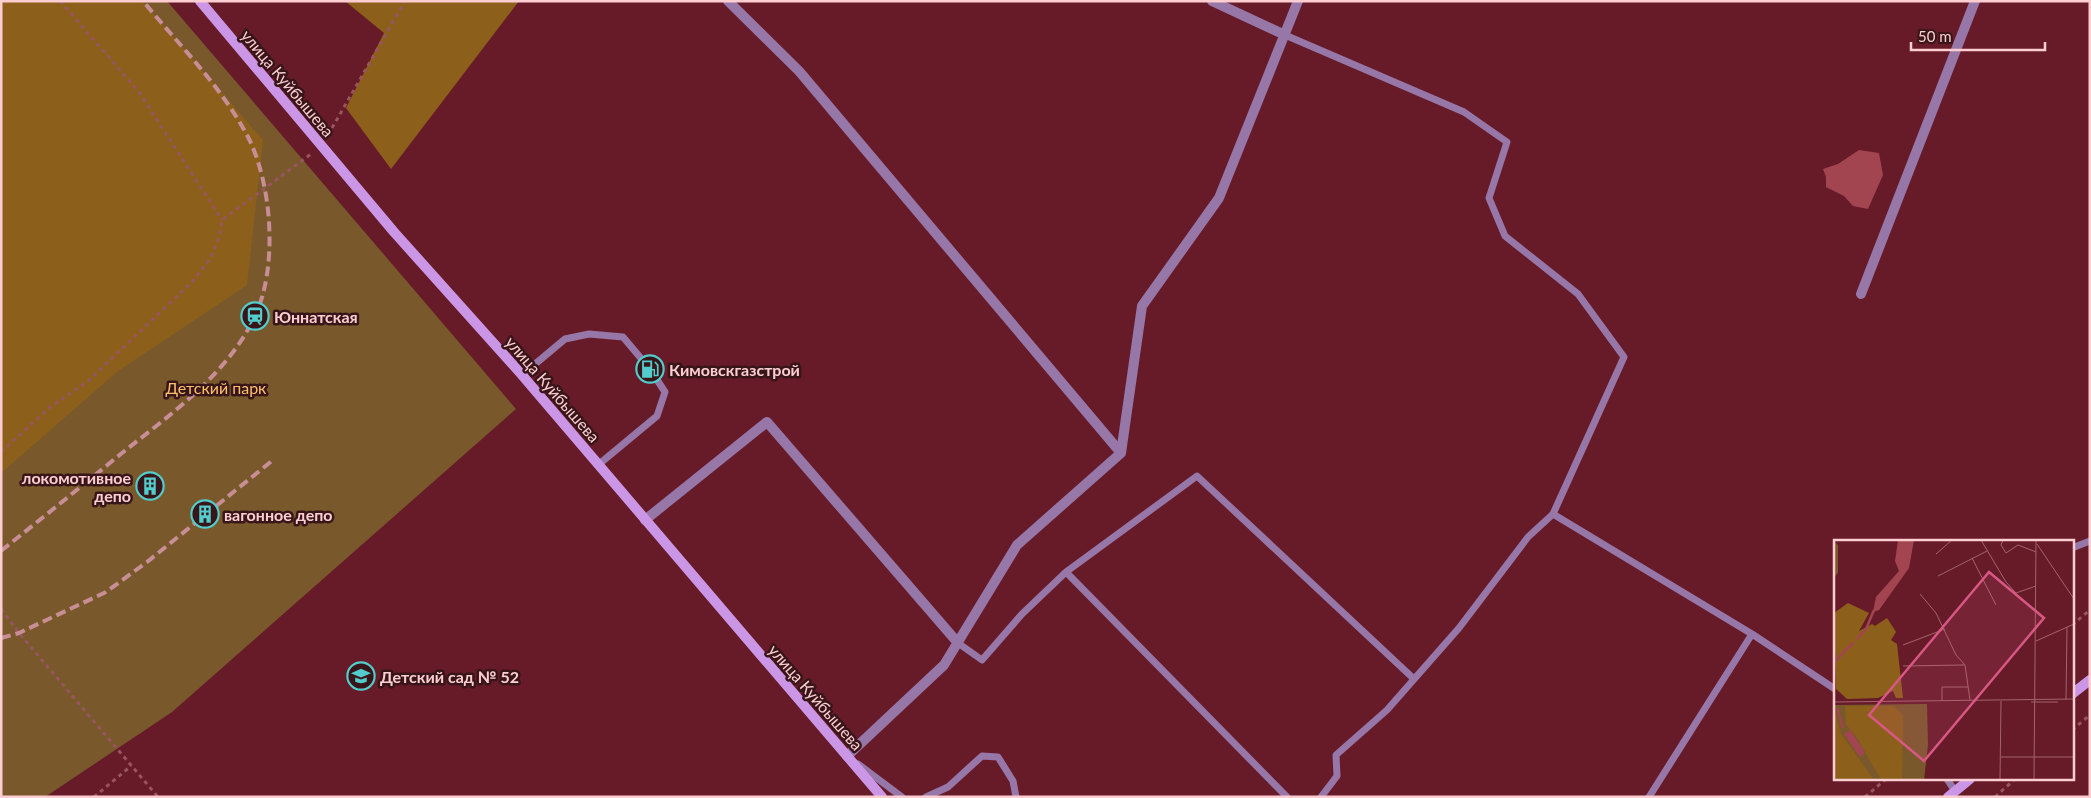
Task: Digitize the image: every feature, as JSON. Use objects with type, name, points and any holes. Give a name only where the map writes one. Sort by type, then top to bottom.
[{"type":"main road","name":"улица Куйбышева","points":[[200,1],[394,232],[522,375],[882,797]]},
{"type":"main road","points":[[2074,692],[2090,680]]},
{"type":"main road","points":[[1952,794],[1969,780]]},
{"type":"street","points":[[728,1],[799,71],[1121,453]]},
{"type":"street","points":[[1212,1],[1285,34]]},
{"type":"street","points":[[847,756],[944,665],[1017,545],[1121,453],[1142,306],[1219,198],[1298,1]]},
{"type":"street","points":[[1861,294],[1974,1]]},
{"type":"street","points":[[645,520],[767,422],[958,642]]},
{"type":"lane","points":[[1285,34],[1464,112],[1507,142],[1489,198],[1505,236],[1578,294],[1624,357],[1553,514],[1528,537],[1459,628],[1387,710],[1336,755],[1337,776],[1322,797]]},
{"type":"lane","points":[[522,375],[565,339],[589,334],[623,337],[650,369],[665,392],[657,416],[598,465]]},
{"type":"lane","points":[[958,642],[982,660],[1022,614],[1066,572],[1197,476],[1414,679]]},
{"type":"lane","points":[[1553,514],[1752,634],[1834,688]]},
{"type":"lane","points":[[2074,547],[2090,541]]},
{"type":"lane","points":[[1066,572],[1288,797]]},
{"type":"lane","points":[[1649,797],[1752,634]]},
{"type":"lane","points":[[847,756],[902,797]]},
{"type":"lane","points":[[926,797],[948,787],[982,756],[998,757],[1013,781],[1016,797]]},
{"type":"lane","points":[[1947,780],[1952,794]]},
{"type":"lane","points":[[943,790],[949,797]]},
{"type":"path","points":[[1,452],[49,408],[88,381],[192,281],[211,257],[220,238],[222,220],[139,92],[60,1]]},
{"type":"path","points":[[222,220],[322,146],[404,1]]},
{"type":"path","points":[[1,609],[158,797]]},
{"type":"path","points":[[2074,623],[2090,610]]},
{"type":"path","points":[[2074,728],[2090,715]]},
{"type":"path","points":[[94,797],[131,766]]},
{"type":"path","points":[[1865,797],[1885,780]]},
{"type":"path","points":[[1995,797],[2014,780]]},
{"type":"green space","name":"Детский парк","points":[[1,1],[167,1],[516,409],[172,712],[45,797],[1,797]]},
{"type":"shaded area","points":[[1,1],[142,1],[263,140],[247,285],[118,371],[1,473]]},
{"type":"shaded area","points":[[345,1],[519,1],[391,169],[346,108],[384,33]]},
{"type":"shaded area","points":[[1859,150],[1879,153],[1883,175],[1868,209],[1853,206],[1844,196],[1826,187],[1826,177],[1823,169],[1838,164]]},
{"type":"railway","points":[[1,551],[197,392],[214,375],[244,337],[255,316],[262,296],[267,274],[269,227],[267,203],[257,158],[249,139],[227,102],[200,67],[143,1]]},
{"type":"railway","points":[[1,638],[19,633],[106,592],[147,562],[273,460]]},
{"type":"place","name":"Юннатская","points":[[255,316]]},
{"type":"place","name":"Кимовскгазстрой","points":[[650,369]]},
{"type":"place","name":"локомотивное депо","points":[[150,486]]},
{"type":"place","name":"вагонное депо","points":[[205,514]]},
{"type":"place","name":"Детский сад № 52","points":[[361,676]]}]
